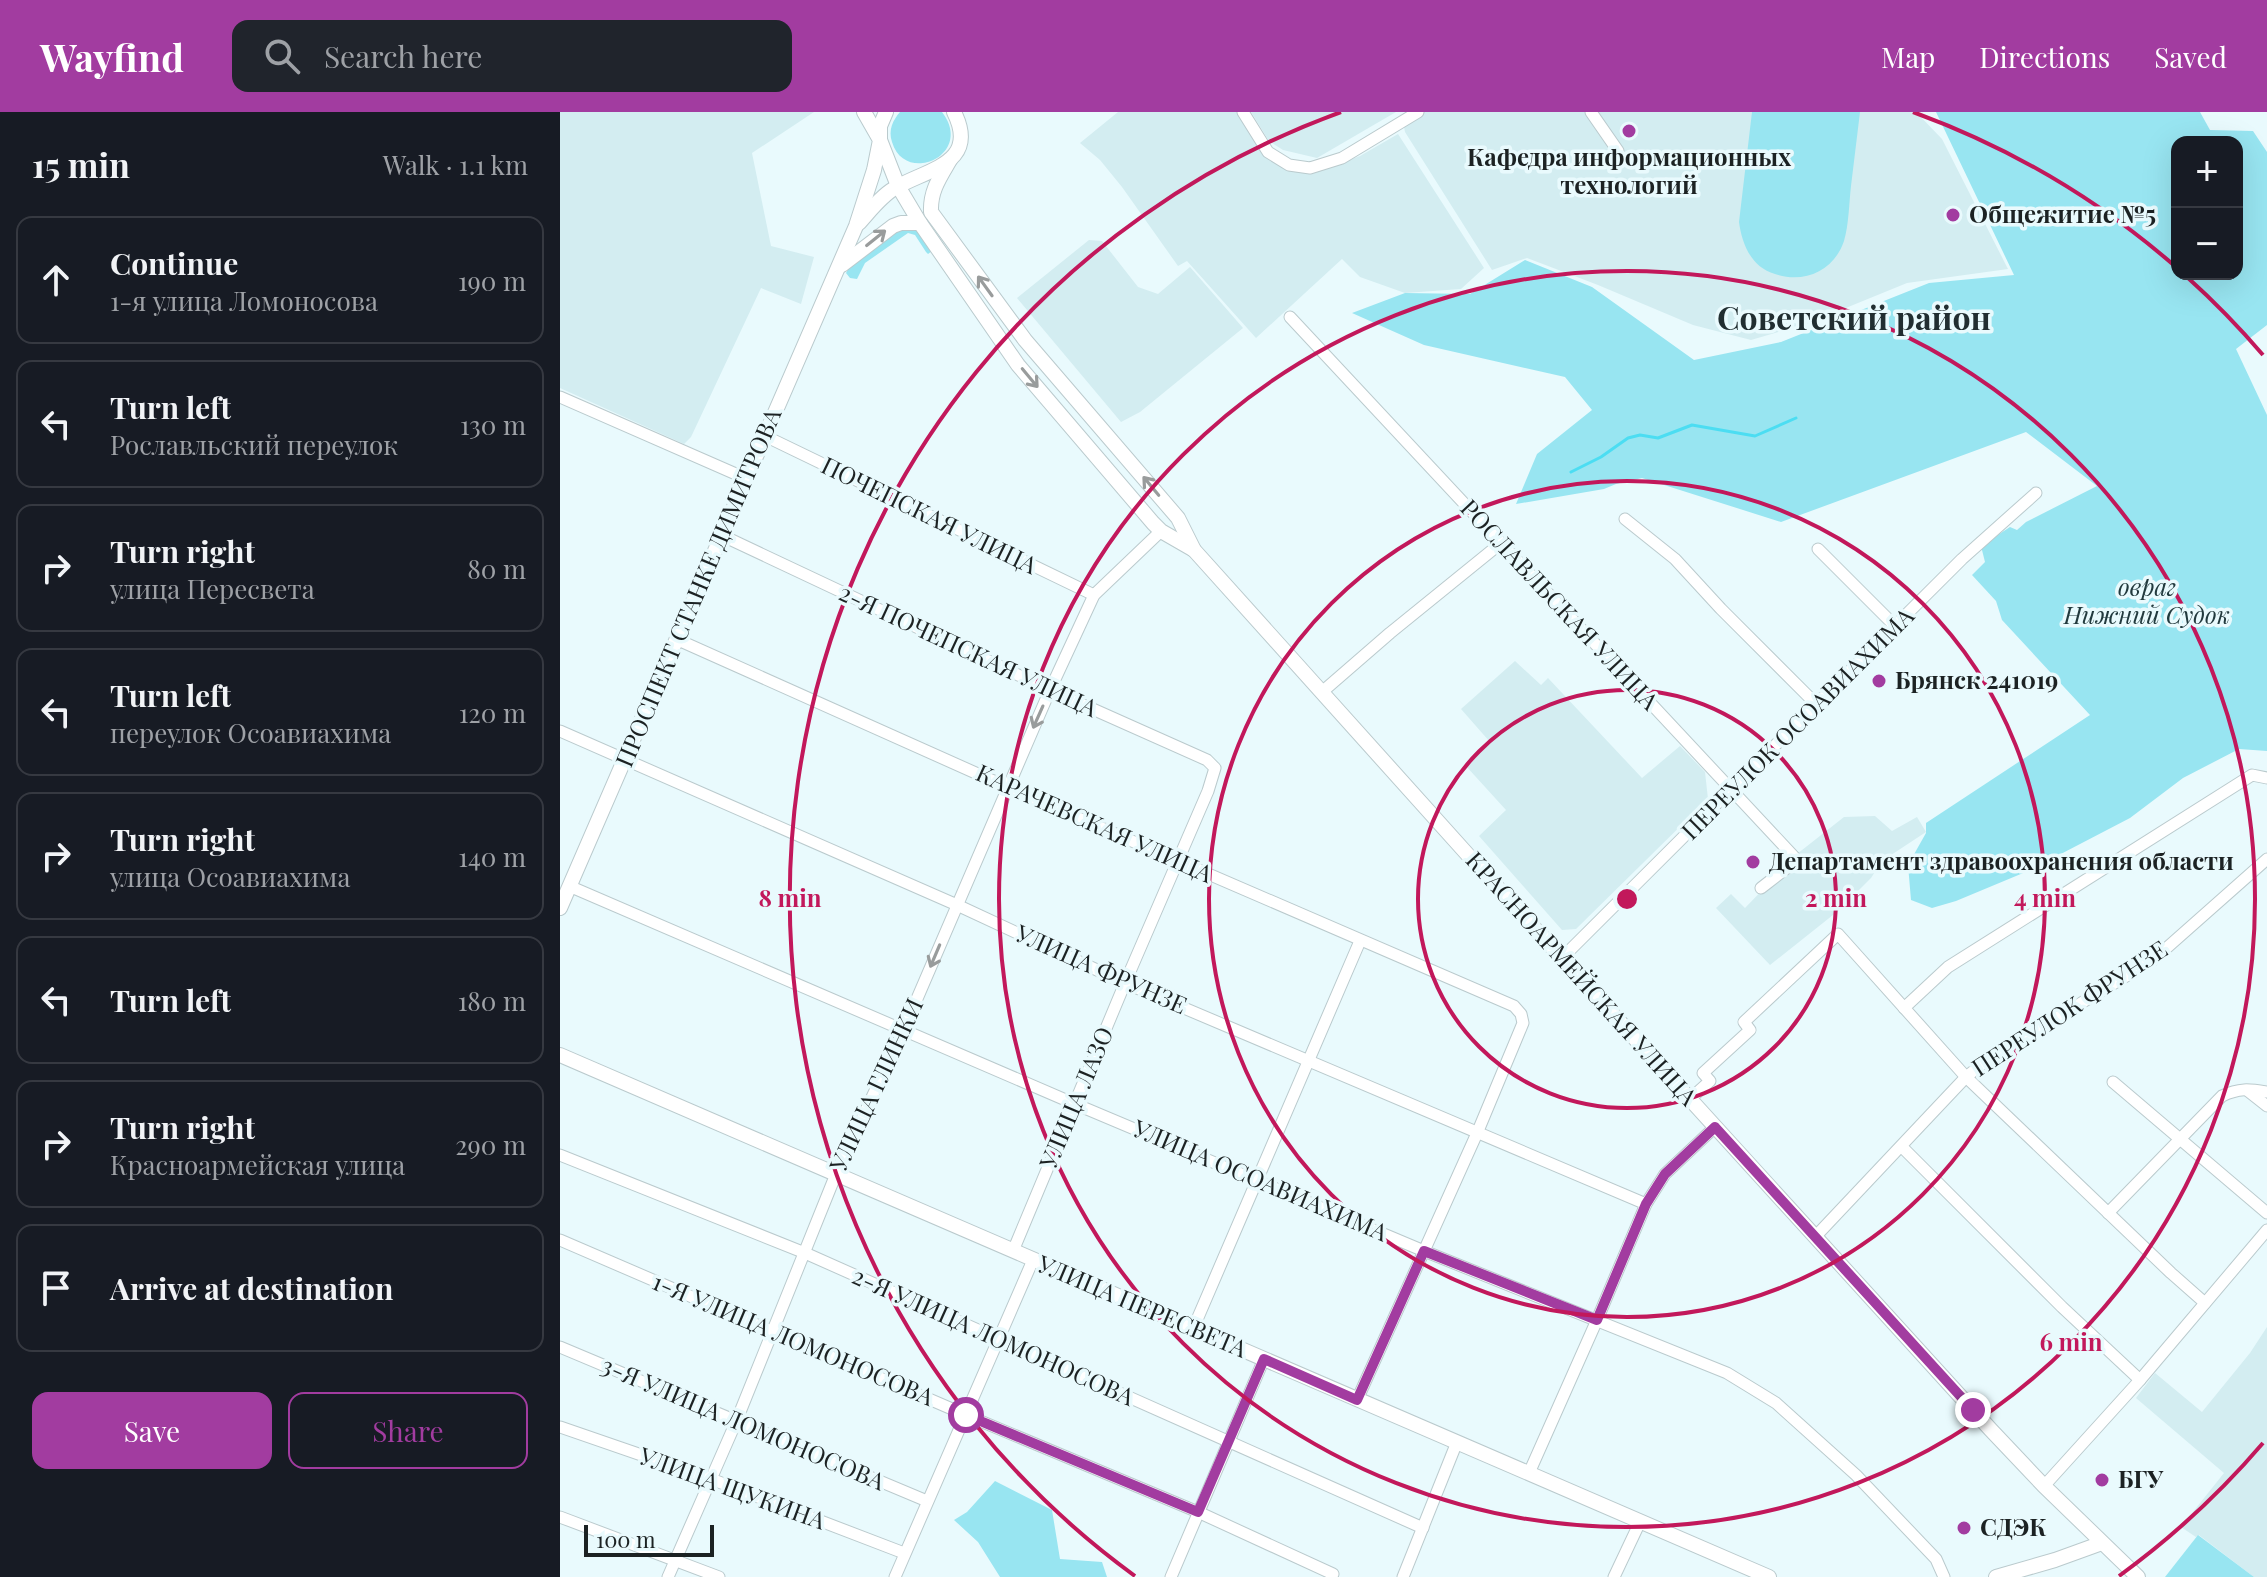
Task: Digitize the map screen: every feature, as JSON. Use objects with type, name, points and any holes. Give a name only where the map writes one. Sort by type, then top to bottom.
[{"type":"main road","points":[[864,112],[892,163],[915,174],[928,173]]},
{"type":"main road","points":[[886,112],[880,126],[882,146],[898,186],[1178,518],[1194,550]]},
{"type":"main road","points":[[956,113],[960,135],[957,148],[936,184],[926,217],[1018,365],[1161,531],[1194,550]]},
{"type":"main road","points":[[856,226],[882,146]]},
{"type":"main road","points":[[856,226],[889,192],[940,168],[950,160]]},
{"type":"main road","name":"ПРОСПЕКТ СТАНКЕ ДИМИТРОВА","points":[[839,268],[887,229],[926,217]]},
{"type":"main road","name":"ПРОСПЕКТ СТАНКЕ ДИМИТРОВА","points":[[560,908],[856,226]]},
{"type":"main road","name":"КРАСНОАРМЕЙСКАЯ УЛИЦА","points":[[1194,550],[1815,1237],[2044,1486],[2138,1577]]},
{"type":"main road","name":"УЛИЦА ПЕРЕСВЕТА","points":[[560,1055],[1769,1577]]},
{"type":"main road","points":[[1996,1577],[2102,1543]]},
{"type":"street","points":[[1243,112],[1268,152],[1289,165],[1310,168],[1342,158],[1418,112]]},
{"type":"street","points":[[1591,112],[1618,151]]},
{"type":"street","name":"РОСЛАВЛЬСКАЯ УЛИЦА","points":[[1290,317],[1797,860],[1761,888]]},
{"type":"street","points":[[560,397],[745,478]]},
{"type":"street","name":"ПОЧЕПСКАЯ УЛИЦА","points":[[765,436],[1094,595]]},
{"type":"street","name":"ПЕРЕУЛОК ОСОАВИАХИМА","points":[[1562,958],[1962,559],[2036,493]]},
{"type":"street","points":[[1625,519],[1675,559],[1817,705]]},
{"type":"street","points":[[1094,595],[1161,531]]},
{"type":"street","name":"2-Я ПОЧЕПСКАЯ УЛИЦА","points":[[721,535],[1050,690],[1207,760],[1215,768]]},
{"type":"street","points":[[1322,692],[1501,543]]},
{"type":"street","points":[[1818,549],[1895,626]]},
{"type":"street","name":"УЛИЦА ГЛИНКИ","points":[[668,1577],[736,1422],[836,1174],[904,1029],[1007,787],[1094,595]]},
{"type":"street","name":"КАРАЧЕВСКАЯ УЛИЦА","points":[[676,639],[1007,787],[1514,1006],[1521,1014],[1523,1023],[1478,1131]]},
{"type":"street","name":"УЛИЦА ФРУНЗЕ","points":[[560,731],[957,905],[1125,983],[1646,1204]]},
{"type":"street","name":"УЛИЦА ЛАЗО","points":[[1013,1251],[1208,791],[1215,768]]},
{"type":"street","points":[[1904,1008],[1948,967],[2091,876],[2252,775],[2267,778]]},
{"type":"street","name":"ПЕРЕУЛОК ФРУНЗЕ","points":[[1815,1237],[1966,1077],[1991,1057],[2153,960],[2267,859]]},
{"type":"street","name":"УЛИЦА ОСОАВИАХИМА","points":[[569,886],[1424,1251],[1727,1373],[1776,1403],[1856,1475],[1936,1559],[1943,1573]]},
{"type":"street","points":[[1690,1099],[1710,1081],[1703,1073],[1750,1030],[1744,1022],[1838,934],[1966,1077],[2205,1303]]},
{"type":"street","points":[[1193,1329],[1360,941]]},
{"type":"street","points":[[2113,1082],[2267,1213]]},
{"type":"street","points":[[2108,1213],[2222,1096],[2245,1088],[2267,1092]]},
{"type":"street","points":[[2245,1088],[2267,1106]]},
{"type":"street","points":[[1529,1473],[1646,1204],[1665,1174],[1715,1127]]},
{"type":"street","points":[[1357,1400],[1478,1131]]},
{"type":"street","points":[[1902,1147],[2062,1307],[2140,1380]]},
{"type":"street","name":"2-Я УЛИЦА ЛОМОНОСОВА","points":[[560,1155],[805,1253],[1423,1528]]},
{"type":"street","points":[[2044,1486],[2140,1380],[2267,1230]]},
{"type":"street","name":"1-Я УЛИЦА ЛОМОНОСОВА","points":[[560,1240],[1198,1512],[1333,1574]]},
{"type":"street","points":[[895,1577],[1033,1260]]},
{"type":"street","name":"3-Я УЛИЦА ЛОМОНОСОВА","points":[[560,1347],[927,1501]]},
{"type":"street","points":[[1171,1577],[1264,1359]]},
{"type":"street","name":"УЛИЦА ЩУКИНА","points":[[560,1427],[711,1479],[904,1553]]},
{"type":"street","points":[[1403,1577],[1457,1442]]},
{"type":"street","points":[[560,1517],[719,1577]]},
{"type":"street","points":[[1614,1577],[1640,1522]]},
{"type":"shaded area","points":[[560,112],[814,112],[752,153],[771,246],[814,257],[801,304],[761,288],[691,437],[684,444],[560,388]]},
{"type":"shaded area","points":[[1118,112],[1238,112],[1272,159],[1294,172],[1321,171],[1360,156],[1398,134],[1484,268],[1461,289],[1405,293],[1360,277],[1342,259],[1256,338],[1187,261],[1178,266],[1122,187],[1100,160],[1080,143]]},
{"type":"shaded area","points":[[1251,112],[1396,112],[1317,158],[1283,150],[1269,141]]},
{"type":"shaded area","points":[[1408,112],[1916,112],[1942,139],[2008,269],[1907,283],[1809,323],[1751,340],[1693,325],[1527,258],[1492,270],[1405,132],[1402,116]]},
{"type":"shaded area","points":[[1089,240],[1102,241],[1138,287],[1158,294],[1190,267],[1243,328],[1140,412],[1121,422],[1017,298]]},
{"type":"shaded area","points":[[1515,661],[1541,685],[1548,678],[1642,778],[1680,746],[1705,772],[1708,799],[1576,929],[1562,930],[1479,836],[1506,810],[1465,765],[1490,742],[1461,709]]},
{"type":"shaded area","points":[[1875,816],[1892,831],[1917,817],[1926,832],[1882,861],[1871,878],[1838,911],[1770,965],[1716,908],[1731,894],[1745,908],[1797,854],[1844,817]]},
{"type":"shaded area","points":[[2267,1327],[2267,1577],[2254,1577],[2199,1535],[2196,1537],[2181,1527],[2224,1473],[2136,1398],[2155,1373],[2202,1412]]},
{"type":"green space","points":[[900,112],[942,112],[950,127],[950,141],[944,152],[934,160],[922,163],[910,162],[899,155],[891,133],[893,122]]},
{"type":"green space","points":[[1752,112],[1860,112],[1844,241],[1833,260],[1807,276],[1786,277],[1767,271],[1754,260],[1745,246],[1739,222]]},
{"type":"green space","name":"овраг Нижний Судок","points":[[1936,112],[2200,112],[2210,130],[2253,131],[2267,152],[2267,325],[2236,349],[2267,415],[2267,751],[2239,749],[2183,778],[2130,818],[2028,871],[1932,908],[1911,900],[1908,865],[1926,833],[1926,823],[2090,715],[2002,620],[1996,601],[1972,575],[1985,562],[1981,546],[2010,527],[2017,530],[2026,522],[2097,486],[2026,432],[1781,522],[1642,478],[1604,489],[1516,504],[1537,454],[1592,410],[1565,377],[1424,345],[1352,313],[1405,293],[1470,294],[1525,260],[1592,287],[1694,360],[1781,342],[1929,283],[2014,275]]},
{"type":"green space","points":[[914,226],[932,251],[928,254],[915,235],[908,233],[865,263],[857,279],[850,278],[846,273],[850,266],[896,231]]},
{"type":"green space","points":[[995,1481],[1052,1510],[1060,1559],[1102,1562],[1107,1577],[1000,1577],[978,1542],[954,1520],[967,1512]]},
{"type":"green space","points":[[2198,1535],[2254,1577],[2165,1577]]},
{"type":"waterway","points":[[1571,472],[1601,457],[1628,438],[1640,435],[1658,438],[1692,425],[1755,436],[1796,418]]},
{"type":"place","name":"Кафедра информационных технологий","points":[[1629,131]]},
{"type":"place","name":"Общежитие №5","points":[[1953,215]]},
{"type":"place","name":"Брянск 241019","points":[[1879,681]]},
{"type":"place","name":"Департамент здравоохранения области","points":[[1753,862]]},
{"type":"place","name":"БГУ","points":[[2102,1480]]},
{"type":"place","name":"СДЭК","points":[[1964,1528]]},
{"type":"district","name":"Советский район","points":[[1854,319]]},
{"type":"route","points":[[966,1415],[1198,1512],[1264,1359],[1357,1400],[1424,1251],[1597,1320],[1646,1204],[1665,1174],[1715,1127],[1973,1410]]}]
